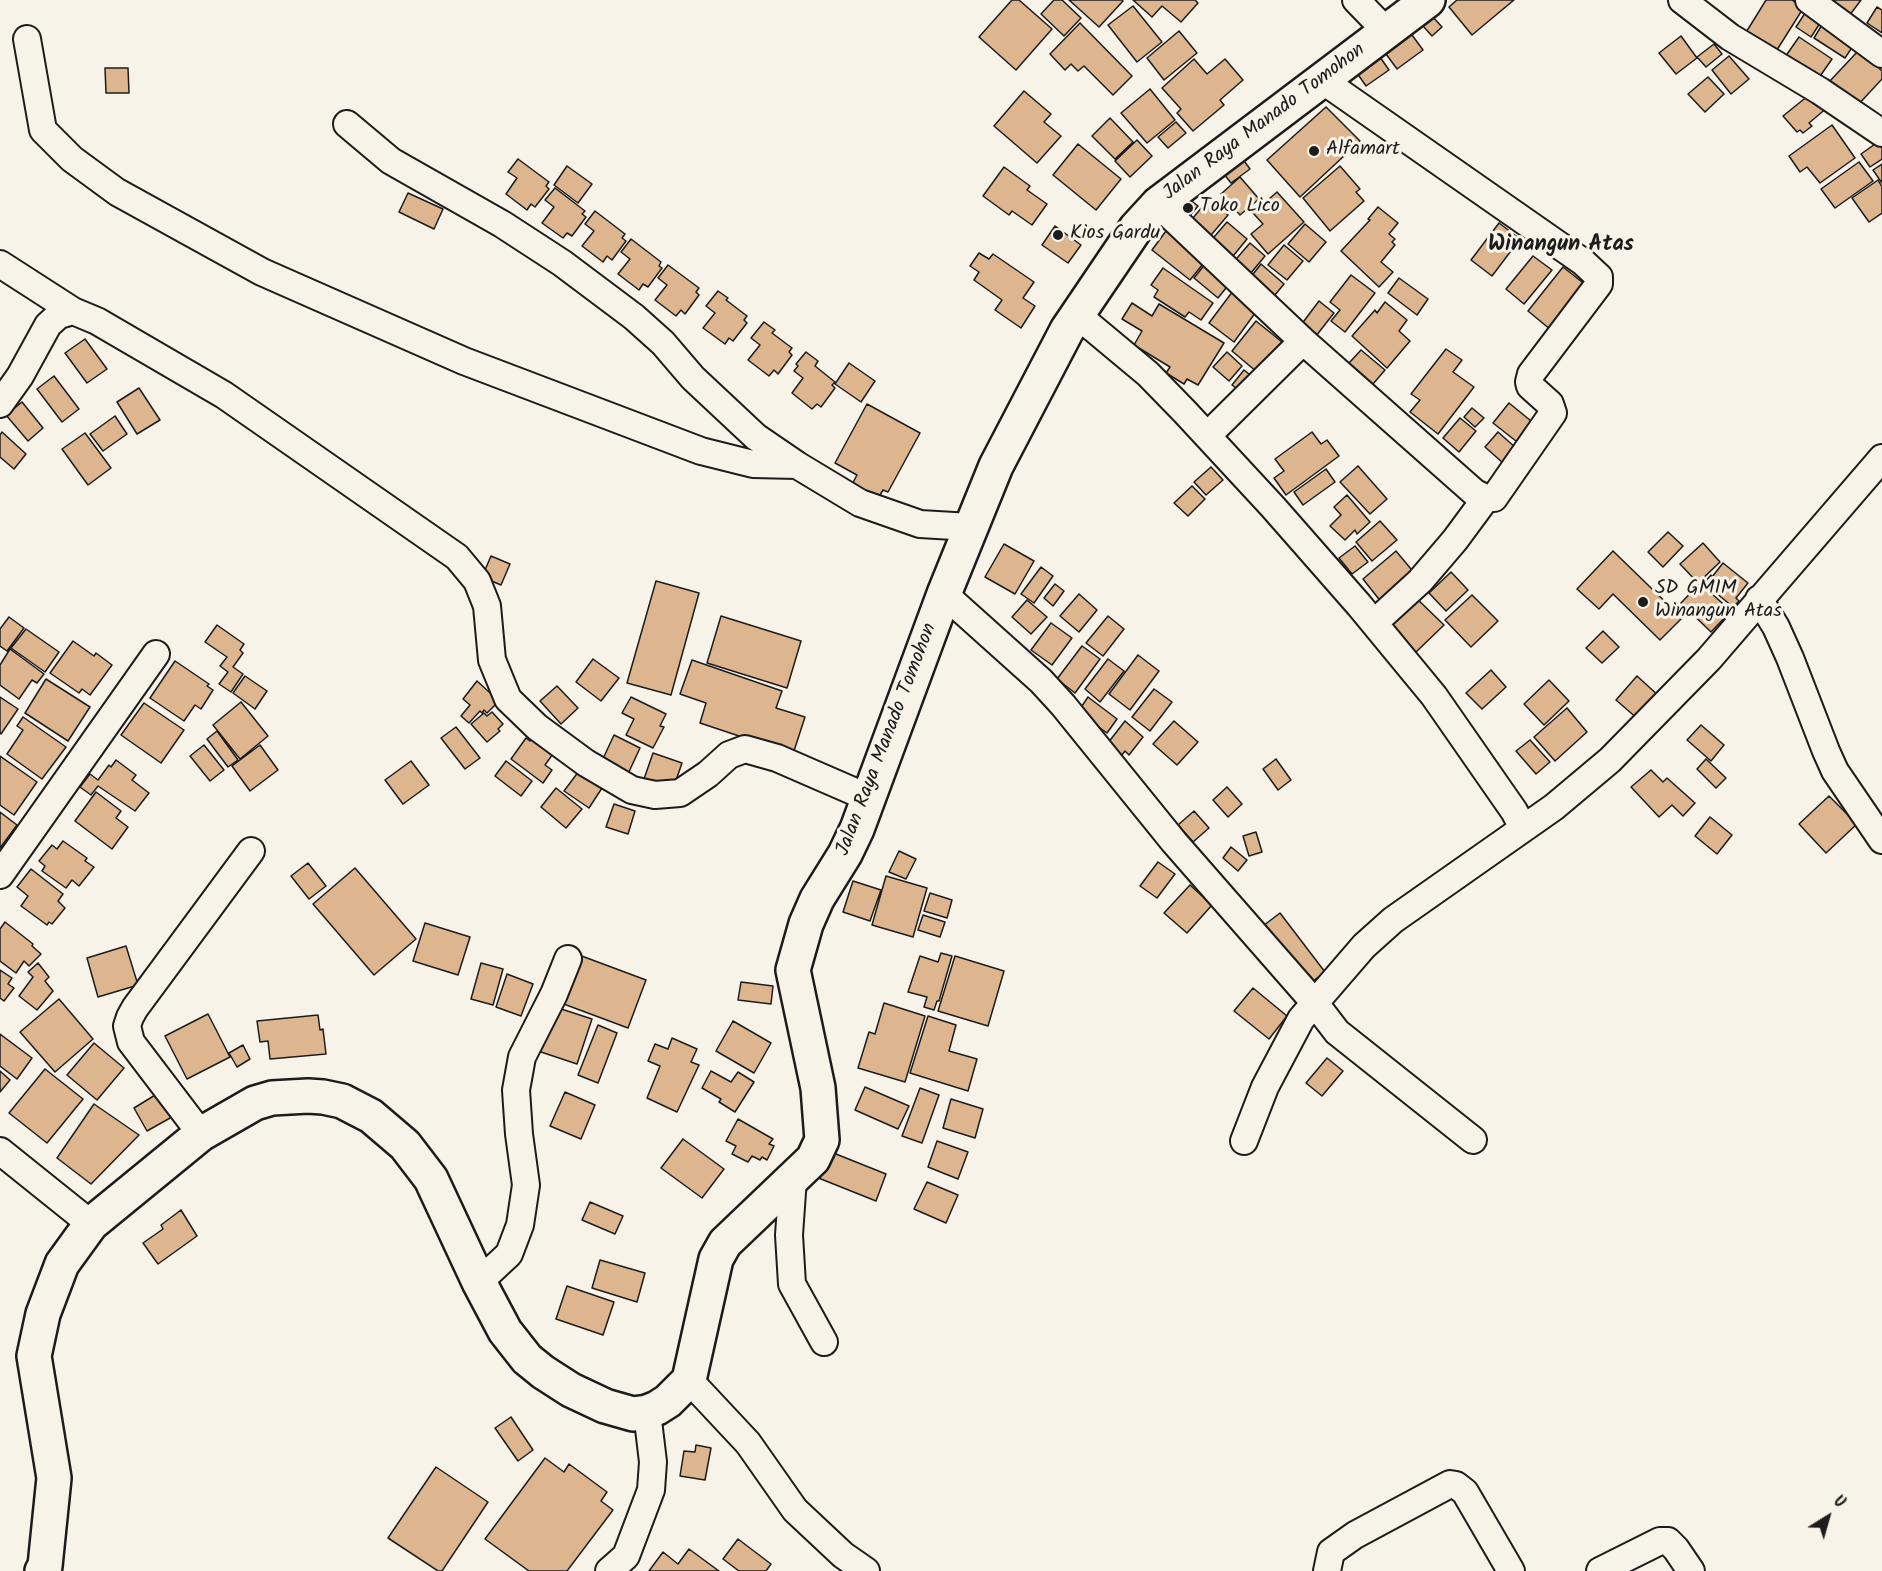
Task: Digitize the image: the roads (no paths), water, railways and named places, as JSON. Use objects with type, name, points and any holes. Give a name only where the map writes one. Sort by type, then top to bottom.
[{"type":"highway","name":"Jalan Raya Manado Tomohon","points":[[689,1380],[716,1259],[725,1243],[813,1160],[822,1140],[818,1088],[794,980],[794,962],[811,912],[845,854],[869,798],[944,594],[996,466],[1076,314],[1136,228],[1158,204],[1428,0]]},
{"type":"highway","points":[[42,1571],[45,1566],[54,1478],[34,1356],[43,1314],[62,1264],[91,1224],[201,1134],[255,1103],[272,1098],[323,1097],[356,1107],[394,1134],[431,1179],[479,1281],[510,1339],[527,1359],[571,1390],[605,1406],[633,1414],[647,1412],[668,1401],[689,1380]]},
{"type":"street","points":[[1356,0],[1387,32]]},
{"type":"street","points":[[1683,0],[1730,37],[1820,91],[1882,133]]},
{"type":"street","points":[[1809,0],[1882,54]]},
{"type":"street","points":[[27,39],[43,130],[72,159],[117,192],[189,232],[262,272],[474,365],[701,451],[753,464],[797,465]]},
{"type":"street","points":[[1158,204],[1303,341],[1475,493],[1491,499],[1496,496],[1552,416],[1553,408],[1530,386],[1529,379],[1533,370],[1600,281],[1596,273],[1583,262],[1322,80]]},
{"type":"street","points":[[347,124],[391,161],[502,224],[562,263],[634,317],[663,343],[693,378],[749,431],[797,465],[860,503],[910,521],[920,524],[971,527]]},
{"type":"street","points":[[0,264],[73,311],[106,325],[224,395],[457,557],[477,581],[487,606],[492,660],[508,699],[537,727],[586,763],[632,790],[655,795],[680,793],[708,774],[729,755],[745,749],[777,758],[869,798]]},
{"type":"street","points":[[0,404],[20,376],[48,325],[59,315],[73,311]]},
{"type":"street","points":[[1076,314],[1148,374],[1208,435],[1374,623],[1434,696],[1514,811],[1523,828]]},
{"type":"street","points":[[1208,435],[1303,341]]},
{"type":"street","points":[[1244,1141],[1265,1087],[1301,1019],[1364,946],[1393,920],[1554,807],[1610,760],[1709,659],[1882,458]]},
{"type":"street","points":[[1374,623],[1420,581],[1455,540],[1486,498]]},
{"type":"street","points":[[944,594],[1041,681],[1063,705],[1174,842],[1314,1002],[1337,1032],[1473,1140]]},
{"type":"street","points":[[1759,599],[1776,627],[1790,658],[1835,771],[1882,840]]},
{"type":"street","points":[[0,875],[156,654]]},
{"type":"street","points":[[201,1134],[131,1042],[128,1026],[135,1008],[251,851]]},
{"type":"street","points":[[479,1281],[509,1254],[520,1225],[526,1185],[516,1090],[522,1057],[554,994],[568,960]]},
{"type":"street","points":[[0,1151],[91,1224]]},
{"type":"street","points":[[794,1178],[789,1235],[792,1284],[824,1342]]},
{"type":"street","points":[[689,1380],[748,1443],[795,1510],[843,1555],[866,1571]]},
{"type":"street","points":[[609,1571],[626,1556],[651,1490],[653,1462],[647,1412]]},
{"type":"street","points":[[1327,1571],[1331,1552],[1355,1534],[1450,1484],[1456,1485],[1465,1492],[1511,1571]]},
{"type":"street","points":[[1600,1571],[1660,1541],[1668,1541],[1691,1571]]},
{"type":"place","name":"Alfamart","points":[[1314,151]]},
{"type":"place","name":"Toko Lico","points":[[1188,208]]},
{"type":"place","name":"Kios Gardu","points":[[1058,235]]},
{"type":"place","name":"SD GMIM Winangun Atas","points":[[1643,602]]},
{"type":"district","name":"Winangun Atas","points":[[1561,246]]}]
